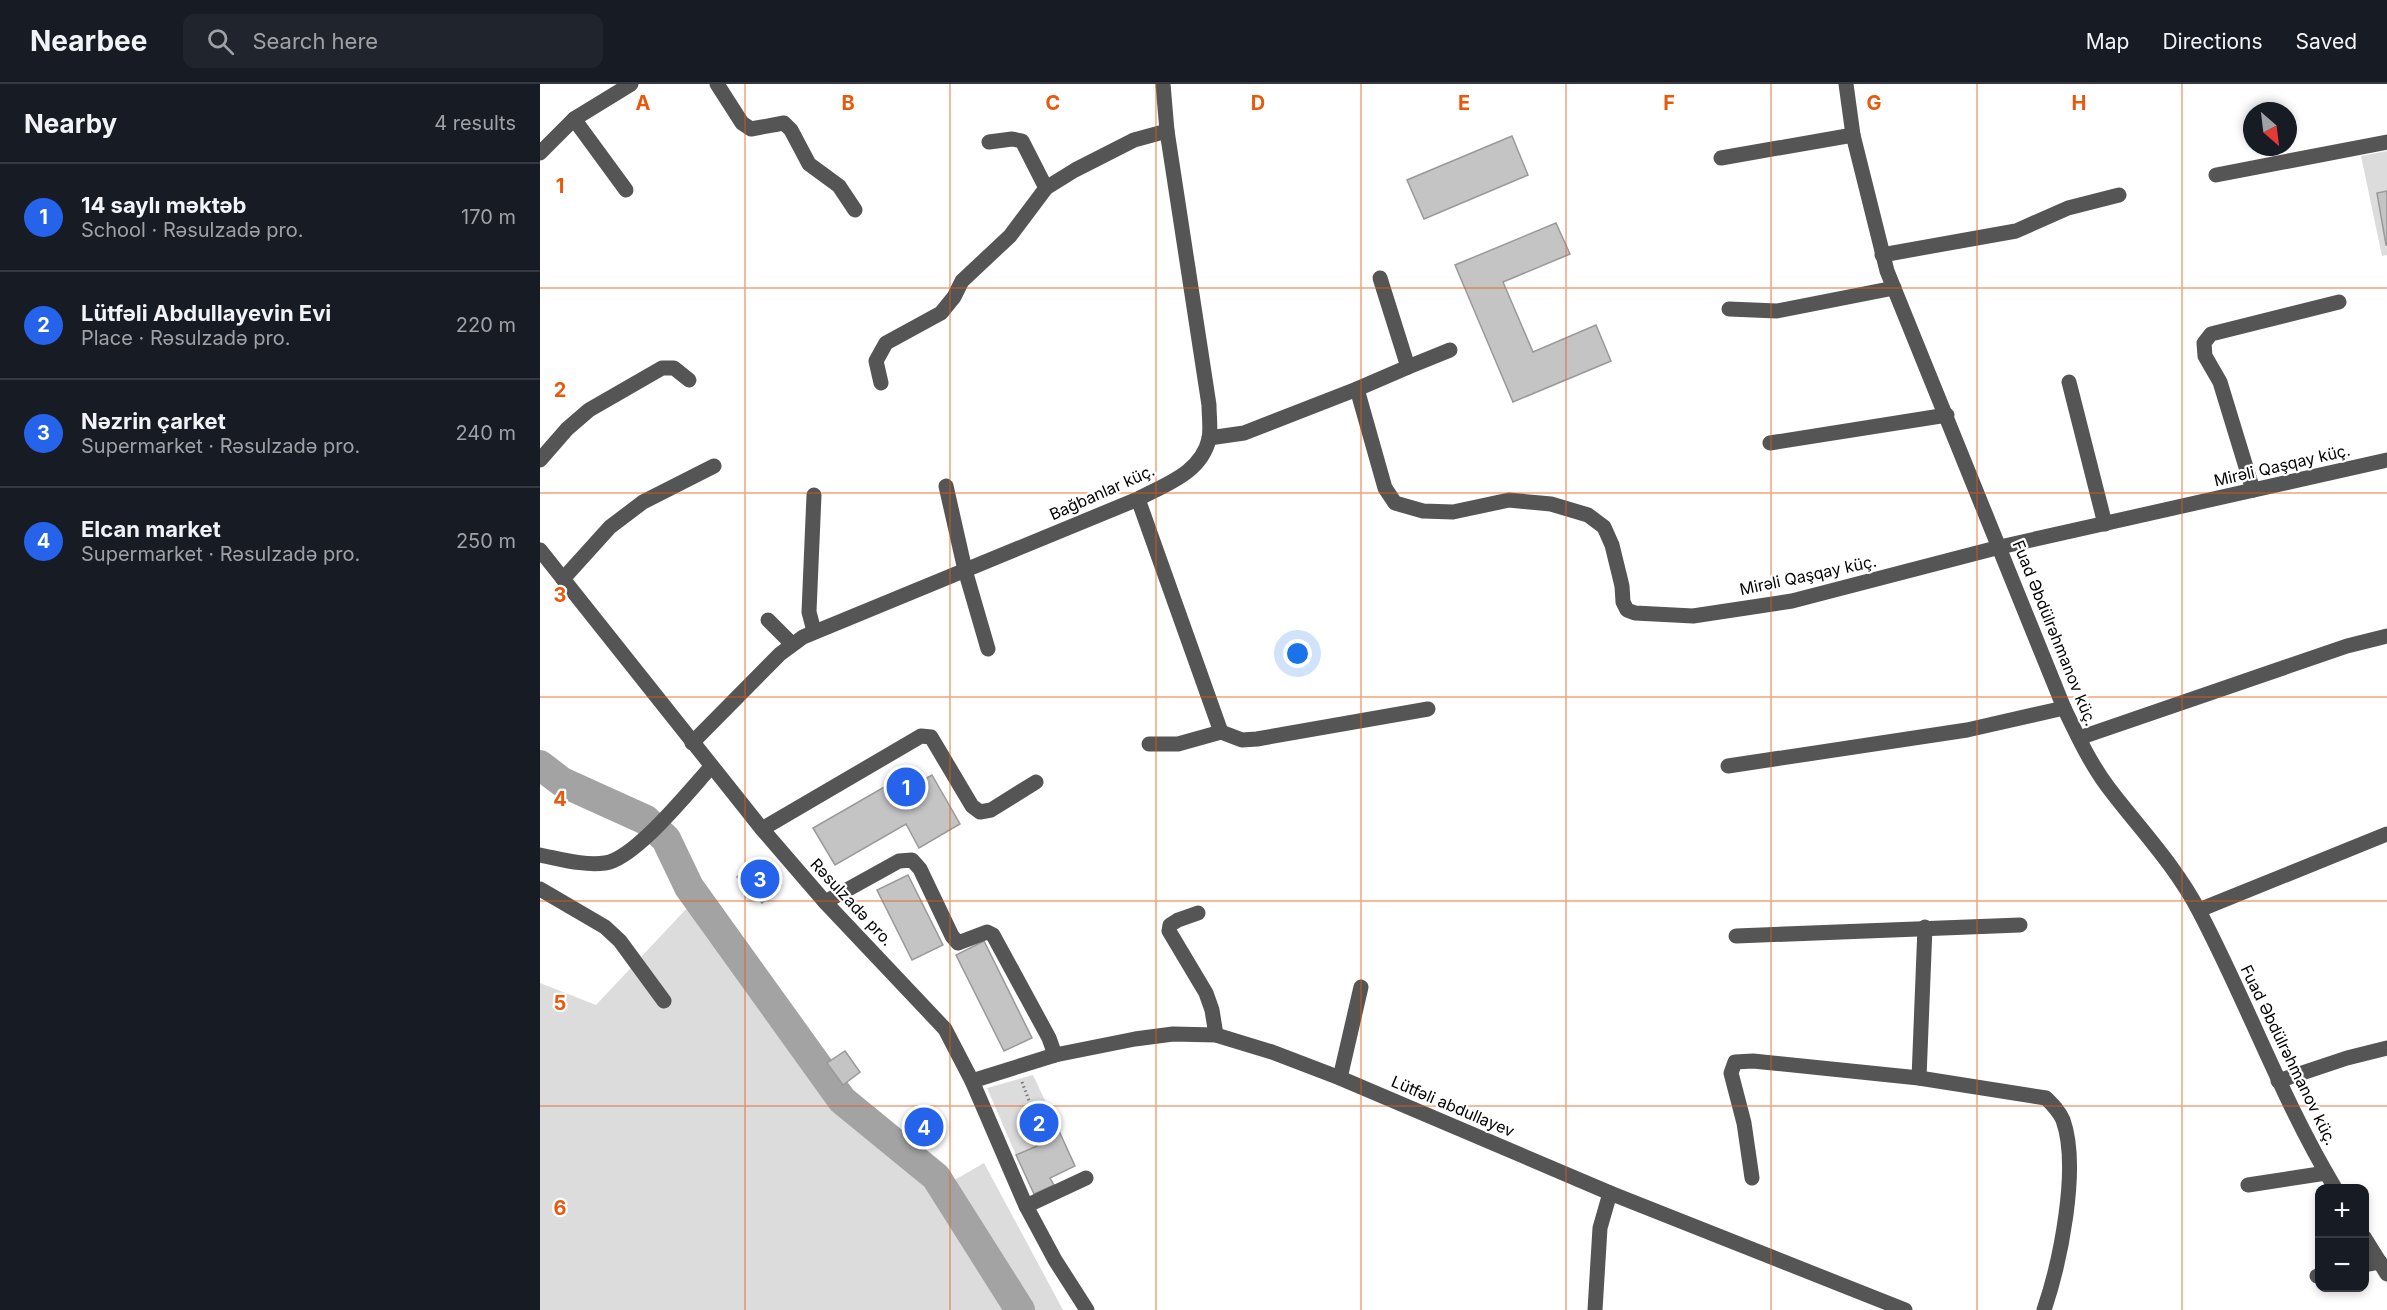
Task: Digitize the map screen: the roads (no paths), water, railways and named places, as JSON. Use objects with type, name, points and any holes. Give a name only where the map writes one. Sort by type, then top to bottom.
[{"type":"street","points":[[717,84],[742,123],[752,129],[784,123],[791,130],[809,164],[839,186],[855,210]]},
{"type":"street","name":"Bağbanlar küç.","points":[[692,743],[792,644],[814,631],[1138,499],[1186,474],[1201,459],[1209,438],[1209,405],[1167,131],[1163,84]]},
{"type":"street","name":"Fuad Əbdülrəhmanov küç.","points":[[1846,84],[1853,135],[1882,255],[2064,708],[2107,786],[2167,860],[2199,910],[2278,1081],[2333,1184]]},
{"type":"street","points":[[540,153],[574,119],[624,85]]},
{"type":"street","points":[[574,119],[626,190]]},
{"type":"street","points":[[881,383],[876,361],[886,343],[941,313],[954,297],[962,281],[1010,236],[1046,188],[1075,170],[1134,140],[1167,131]]},
{"type":"street","points":[[1721,158],[1853,135]]},
{"type":"street","points":[[990,142],[1012,139],[1022,141],[1046,188]]},
{"type":"street","points":[[2216,175],[2387,142]]},
{"type":"street","points":[[1882,255],[2016,231],[2068,208],[2119,195]]},
{"type":"street","points":[[1380,278],[1408,367]]},
{"type":"street","points":[[1729,309],[1777,311],[1894,288]]},
{"type":"street","points":[[2253,490],[2220,382],[2205,356],[2204,344],[2211,334],[2339,302]]},
{"type":"street","points":[[1209,438],[1244,434],[1450,350]]},
{"type":"street","points":[[540,460],[567,429],[589,410],[662,368],[674,368],[689,380]]},
{"type":"street","points":[[2069,382],[2105,524]]},
{"type":"street","name":"Mirəli Qaşqay küç.","points":[[1357,389],[1385,488],[1395,503],[1423,512],[1453,512],[1509,500],[1551,504],[1588,515],[1604,527],[1612,545],[1622,586],[1623,602],[1627,610],[1635,613],[1693,616],[1792,601],[2000,547],[2387,459]]},
{"type":"street","points":[[1770,443],[1947,415]]},
{"type":"street","points":[[563,579],[610,527],[643,502],[714,466]]},
{"type":"street","points":[[946,486],[965,570],[988,649]]},
{"type":"street","points":[[814,495],[809,612],[814,631]]},
{"type":"street","points":[[1138,499],[1221,732]]},
{"type":"street","name":"Rəsulzadə pro.","points":[[540,550],[762,830],[825,902],[945,1029],[972,1081],[1026,1206],[1055,1260],[1087,1310]]},
{"type":"street","points":[[768,620],[792,644]]},
{"type":"street","points":[[2079,738],[2347,646],[2387,636]]},
{"type":"street","points":[[1728,766],[1967,730],[2064,708]]},
{"type":"street","points":[[1149,744],[1179,744],[1221,732],[1242,740],[1257,739],[1428,709]]},
{"type":"street","points":[[762,830],[921,736],[931,737],[972,806],[980,812],[991,810],[1036,782]]},
{"type":"street","points":[[540,855],[593,864],[608,863],[620,858],[647,836],[711,767]]},
{"type":"street","points":[[2199,910],[2387,834]]},
{"type":"street","points":[[825,902],[899,861],[912,860],[920,869],[952,936],[958,943],[987,932],[993,935],[1049,1038],[1055,1055]]},
{"type":"street","points":[[540,889],[605,927],[620,941],[664,1001]]},
{"type":"street","points":[[1198,914],[1178,920],[1170,925],[1169,931],[1196,972],[1206,993],[1212,1010],[1216,1035]]},
{"type":"street","points":[[1736,936],[2020,925]]},
{"type":"street","points":[[1919,1078],[1925,927]]},
{"type":"street","points":[[1340,1078],[1361,987]]},
{"type":"street","name":"Lütfəli abdullayev","points":[[972,1081],[1055,1055],[1135,1039],[1173,1034],[1216,1035],[1272,1052],[1340,1078],[1877,1304],[1905,1310]]},
{"type":"street","points":[[2278,1081],[2347,1058],[2387,1048]]},
{"type":"street","points":[[1752,1178],[1743,1123],[1731,1073],[1735,1062],[1753,1061],[1919,1078],[2046,1098],[2055,1107],[2062,1120],[2068,1143],[2069,1185],[2062,1238],[2044,1310]]},
{"type":"street","points":[[2248,1185],[2326,1173]]},
{"type":"street","points":[[1026,1206],[1086,1178]]},
{"type":"street","points":[[1595,1310],[1600,1228],[1610,1193]]},
{"type":"street","points":[[2364,1238],[2377,1267]]},
{"type":"waterway","points":[[540,765],[562,782],[646,820],[666,839],[689,887],[842,1100],[936,1177],[1020,1310]]},
{"type":"place","name":"14 saylı məktəb","points":[[906,787]]},
{"type":"place","name":"Nəzrin çarket","points":[[760,879]]},
{"type":"place","name":"Lütfəli Abdullayevin Evi","points":[[1039,1123]]},
{"type":"place","name":"Elcan market","points":[[924,1127]]}]
